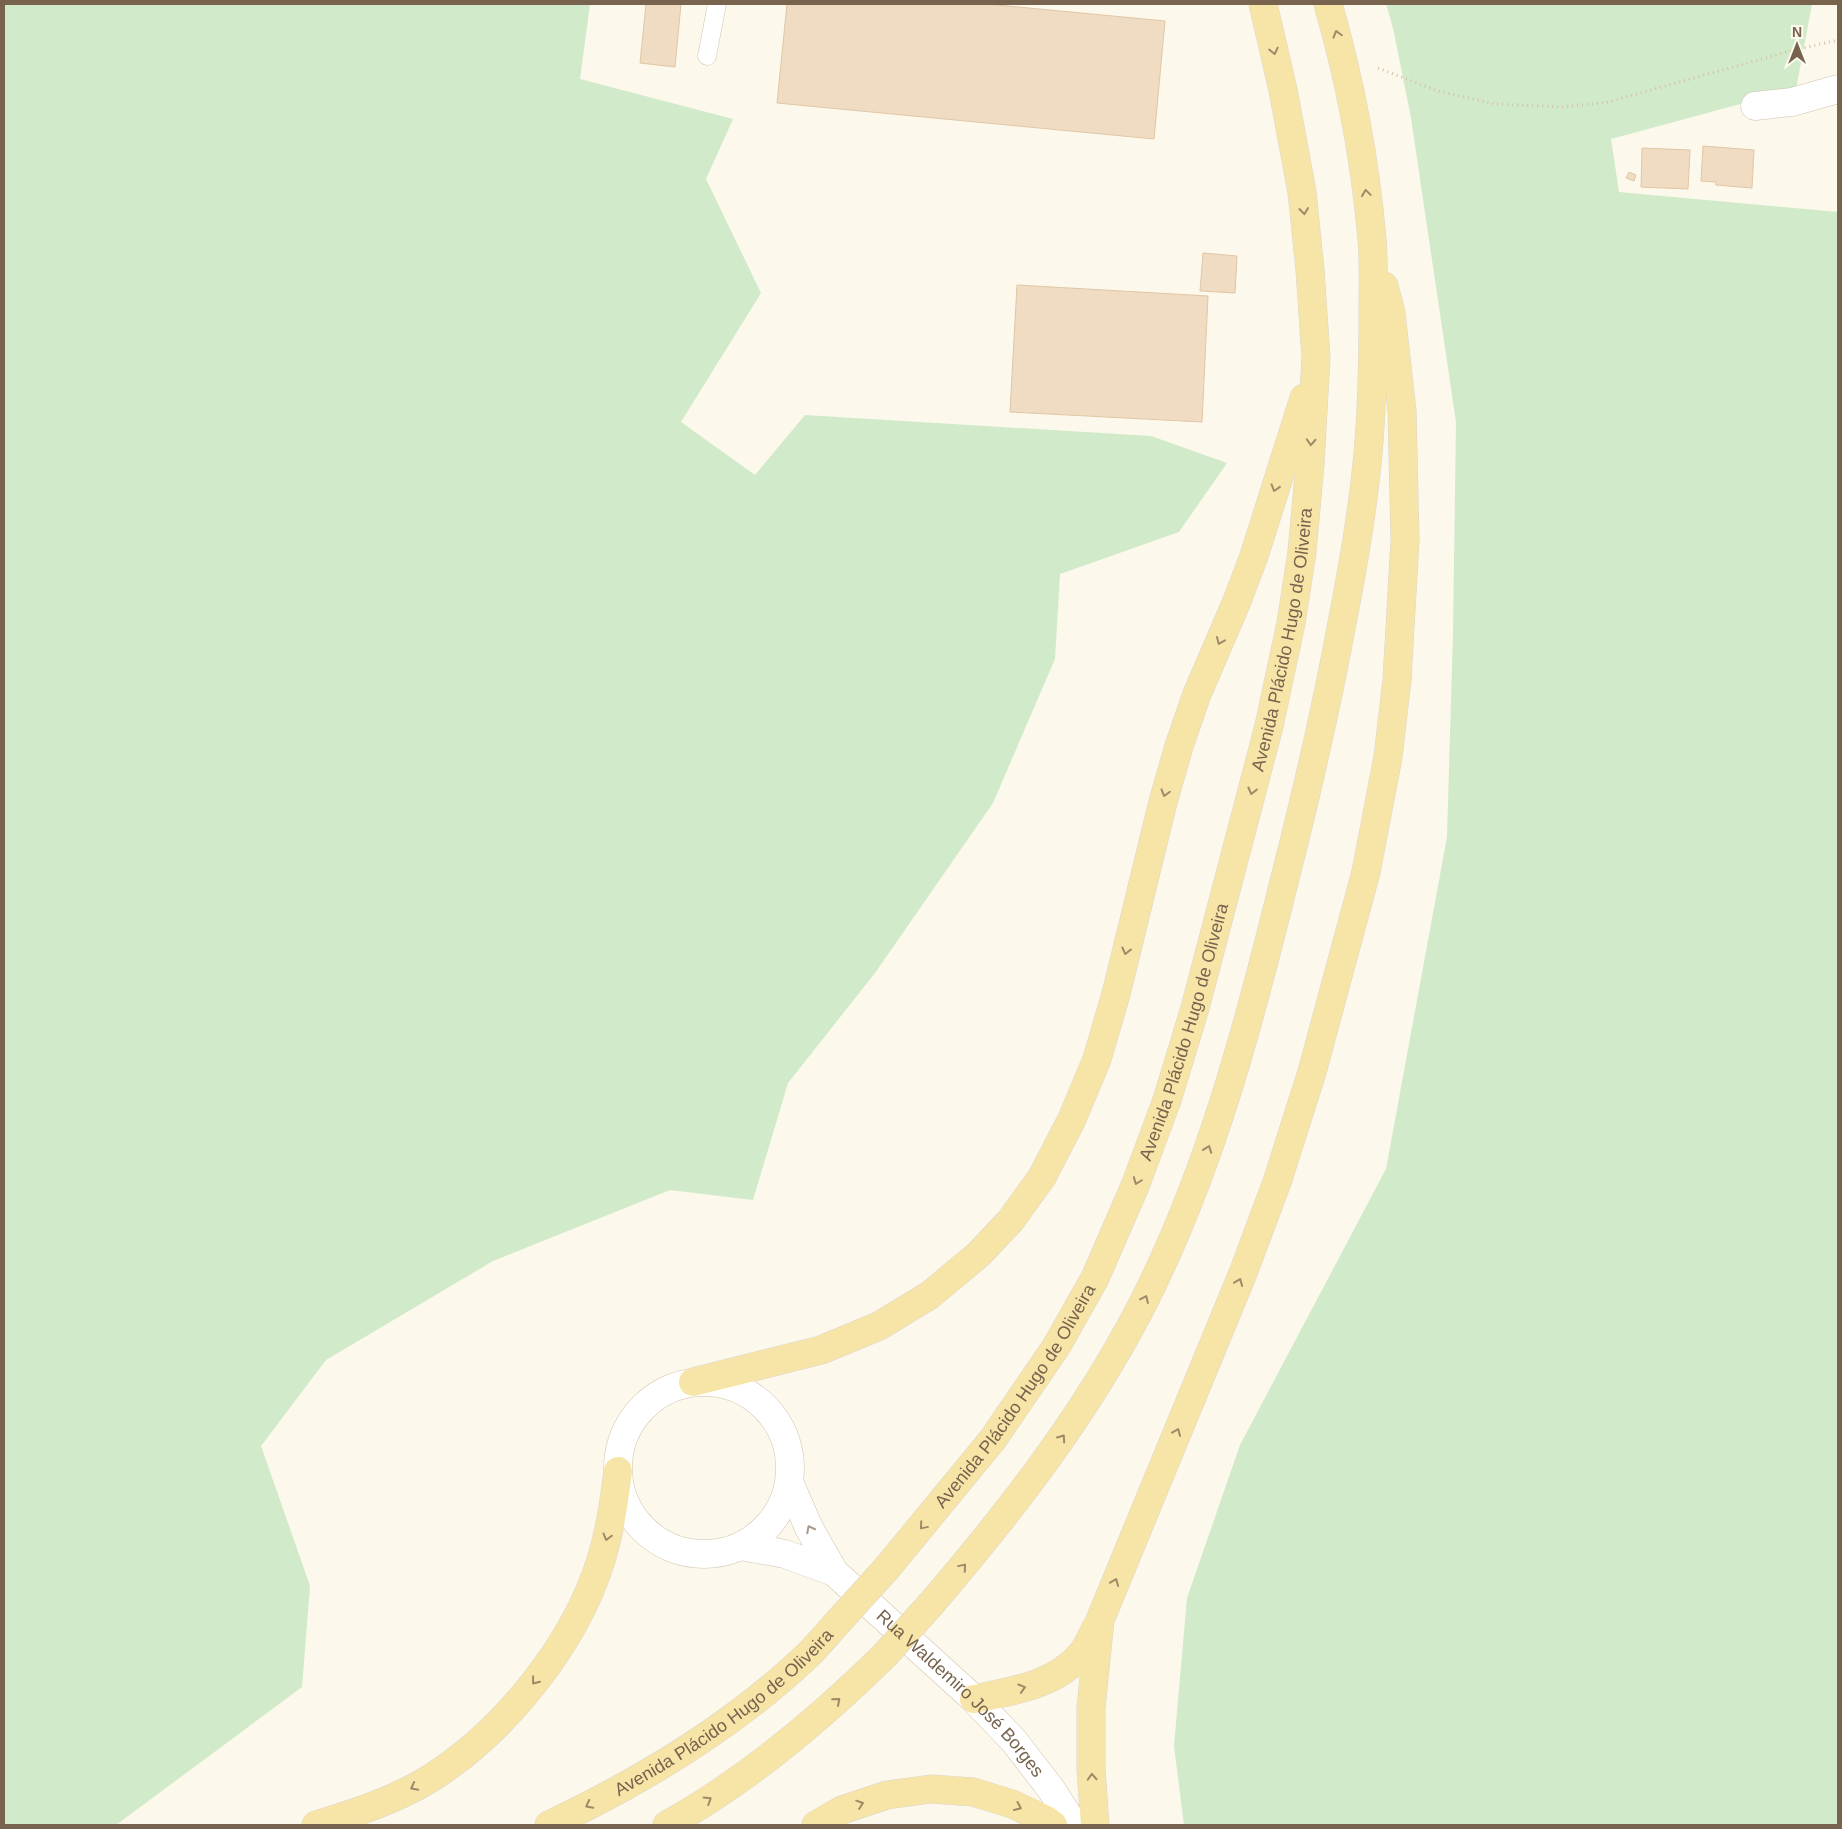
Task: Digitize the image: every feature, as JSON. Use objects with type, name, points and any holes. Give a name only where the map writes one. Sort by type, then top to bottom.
[{"type":"main road","name":"Avenida Plácido Hugo de Oliveira","points":[[549,1825],[626,1786],[676,1757],[729,1721],[807,1656],[887,1568],[993,1439],[1056,1347],[1096,1278],[1135,1186],[1167,1100],[1195,1008],[1225,896],[1269,726],[1291,623],[1302,552],[1310,464],[1316,358],[1310,270],[1302,192],[1283,90],[1262,4]]},
{"type":"main road","points":[[974,1699],[1016,1690],[1047,1680],[1071,1664],[1084,1651],[1100,1620],[1239,1282],[1277,1182],[1312,1072],[1366,872],[1388,757],[1396,690],[1405,540],[1402,411],[1392,323],[1372,242],[1358,135],[1342,54],[1328,4]]},
{"type":"main road","points":[[1755,106],[1792,102],[1838,89]]},
{"type":"main road","points":[[667,1825],[737,1782],[793,1740],[885,1655],[931,1604],[1019,1497],[1063,1437],[1106,1369],[1139,1311],[1178,1230],[1210,1146],[1247,1023],[1304,802],[1333,672],[1354,560],[1368,458],[1373,374],[1372,242]]},
{"type":"main road","points":[[316,1825],[354,1813],[396,1796],[431,1778],[466,1752],[505,1716],[535,1682],[559,1647],[581,1608],[600,1562],[612,1520],[620,1446],[630,1422],[647,1403],[668,1388],[821,1350],[879,1326],[930,1295],[979,1254],[1011,1220],[1042,1177],[1072,1119],[1097,1059],[1116,994],[1178,746],[1197,694],[1237,602],[1254,556],[1316,358]]},
{"type":"main road","points":[[618,1471],[623,1499],[638,1523],[659,1542],[685,1552],[714,1554],[741,1546],[764,1531],[770,1524],[781,1510],[790,1484],[791,1457],[783,1431],[768,1408],[746,1392],[720,1383],[693,1382]]},
{"type":"main road","name":"Rua Waldemiro José Borges","points":[[790,1484],[809,1528],[834,1572],[974,1699],[1014,1741],[1051,1789],[1074,1825]]},
{"type":"main road","name":"Rua Waldemiro José Borges","points":[[741,1546],[785,1554],[834,1572]]},
{"type":"main road","points":[[1094,1825],[1091,1769],[1091,1708],[1100,1620]]},
{"type":"main road","points":[[816,1825],[842,1810],[887,1795],[931,1789],[973,1792],[1012,1804],[1046,1820],[1052,1825]]},
{"type":"lane","points":[[707,56],[717,4]]},
{"type":"path","points":[[1342,54],[1438,91],[1495,104],[1562,107],[1608,102],[1838,40]]},
{"type":"green space","points":[[4,4],[590,4],[580,79],[733,119],[706,179],[761,293],[681,422],[755,475],[805,415],[1151,436],[1227,463],[1179,532],[1060,574],[1055,659],[993,803],[875,973],[788,1083],[753,1200],[670,1190],[493,1261],[326,1360],[261,1446],[310,1586],[302,1687],[116,1825],[4,1825]]},
{"type":"green space","points":[[1386,4],[1812,4],[1796,89],[1611,139],[1619,192],[1838,212],[1838,1825],[1184,1825],[1174,1746],[1187,1598],[1240,1445],[1386,1169],[1447,837],[1453,633],[1456,422],[1411,118],[1393,28]]},
{"type":"building","points":[[646,4],[681,4],[675,67],[640,63]]},
{"type":"building","points":[[787,4],[987,4],[1165,21],[1154,139],[777,103]]},
{"type":"building","points":[[1703,146],[1754,150],[1752,188],[1716,185],[1716,182],[1701,181]]},
{"type":"building","points":[[1642,148],[1690,150],[1688,189],[1641,187]]},
{"type":"building","points":[[1629,172],[1636,175],[1634,181],[1626,178]]},
{"type":"building","points":[[1203,253],[1237,256],[1235,293],[1200,291]]},
{"type":"building","points":[[1017,285],[1208,296],[1202,422],[1010,412]]}]
